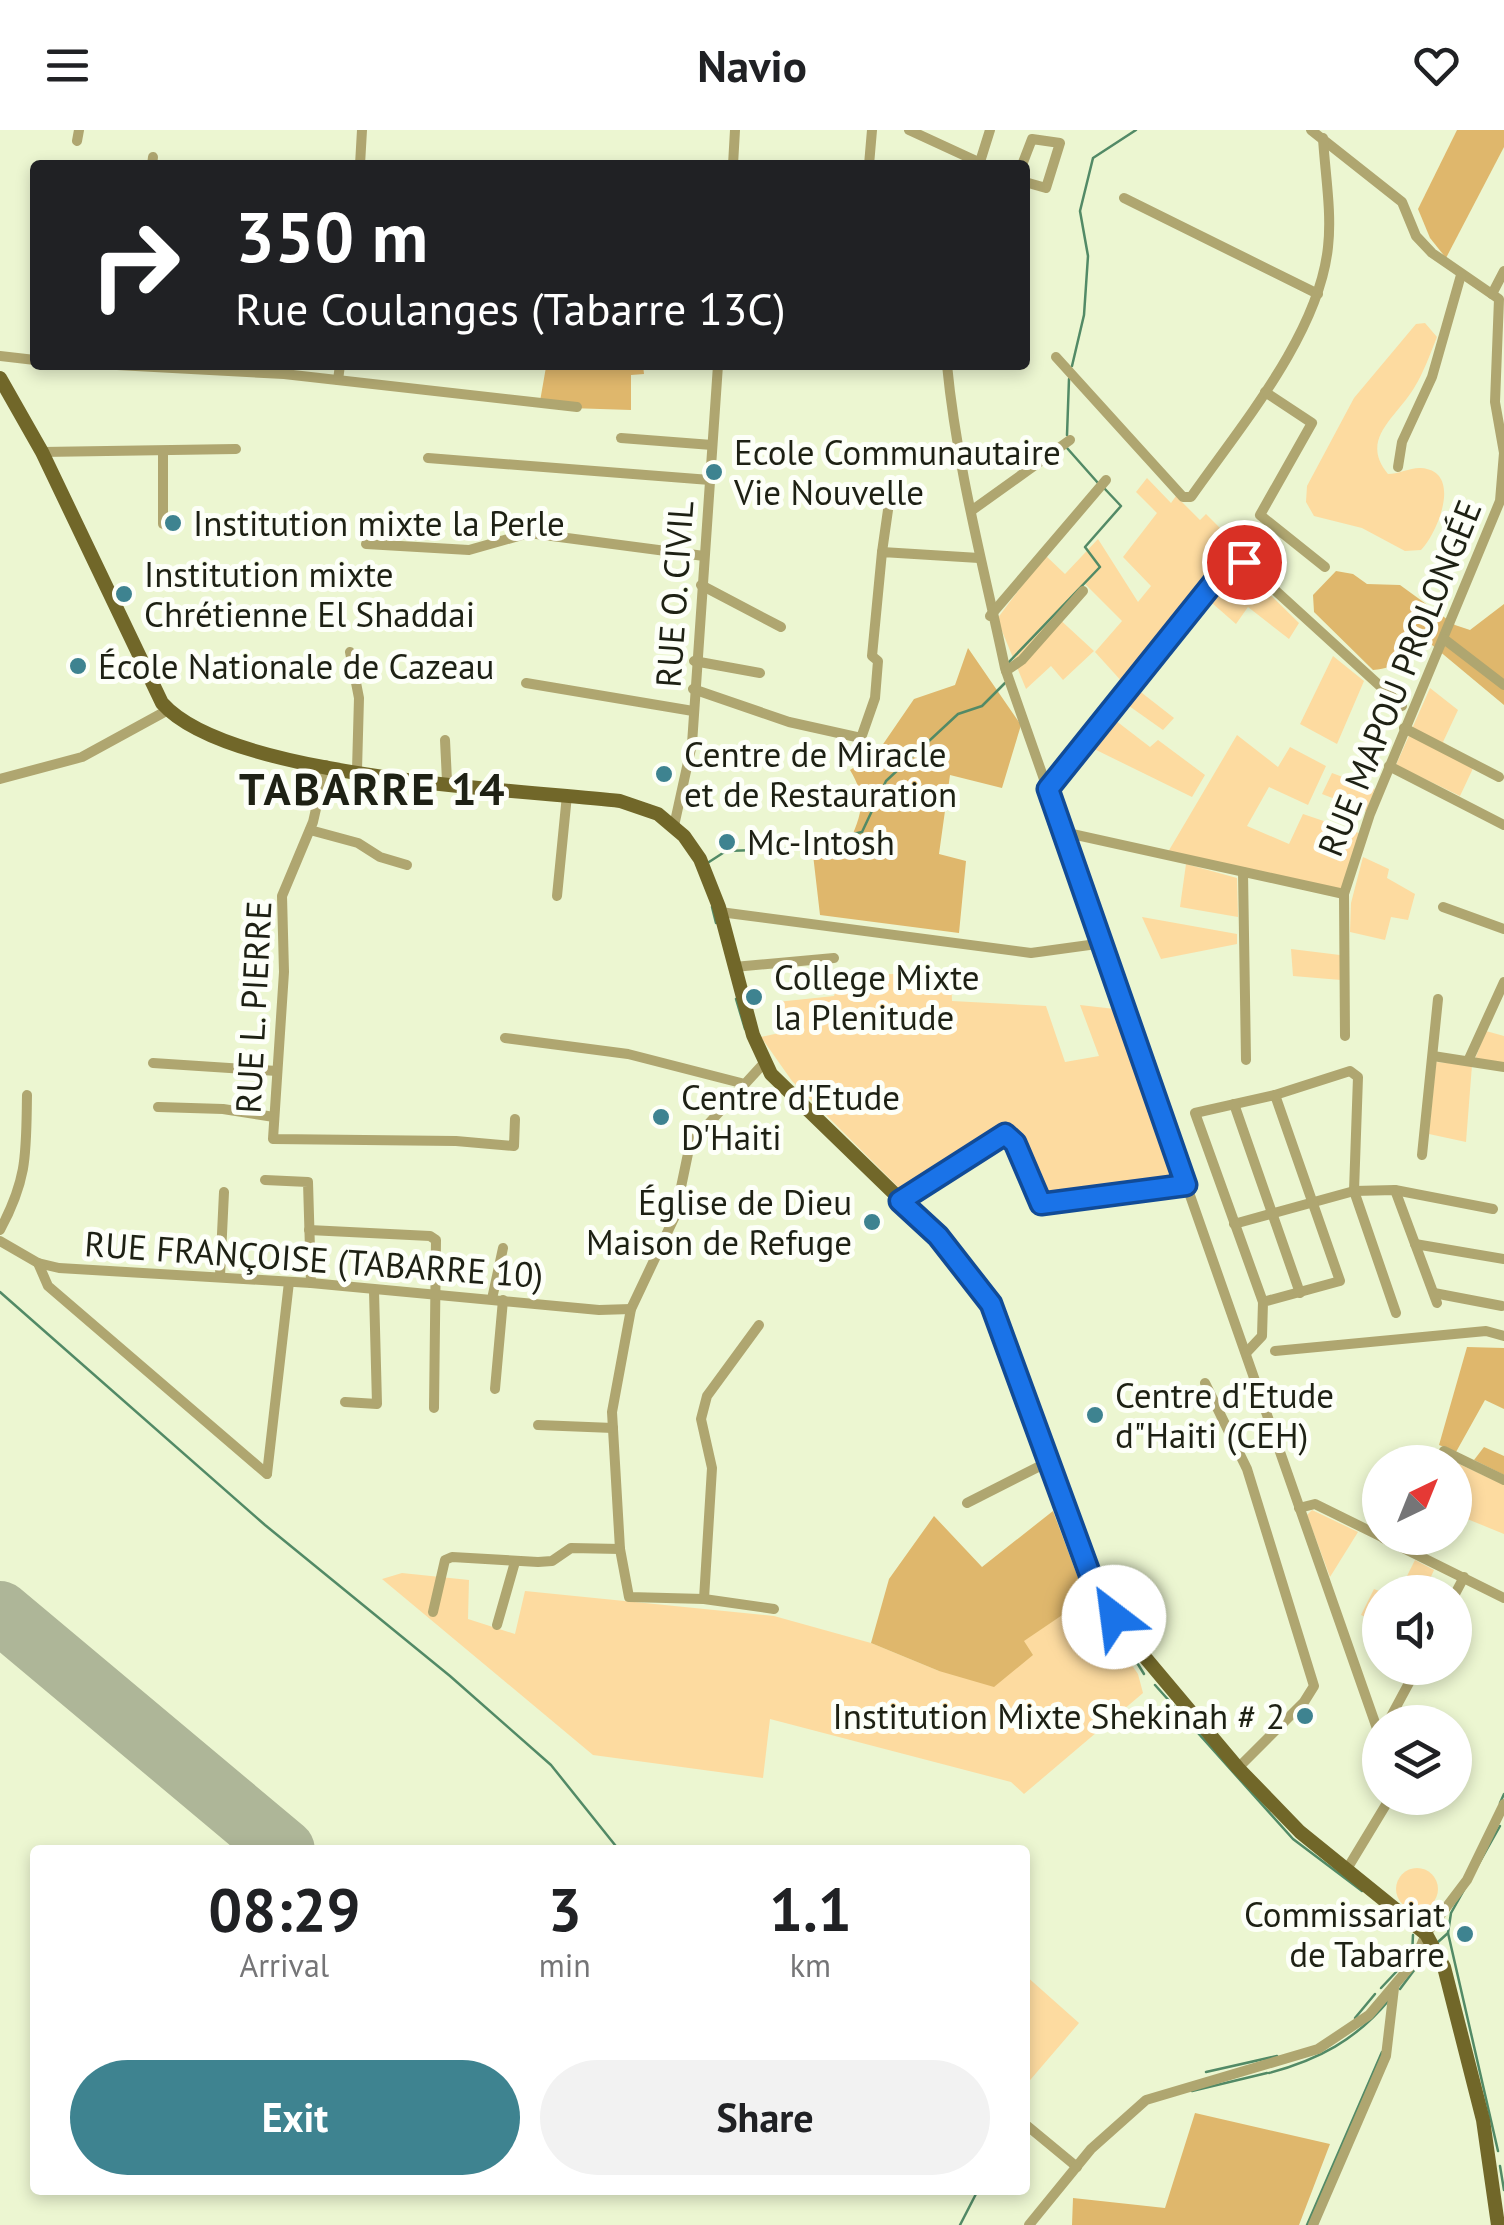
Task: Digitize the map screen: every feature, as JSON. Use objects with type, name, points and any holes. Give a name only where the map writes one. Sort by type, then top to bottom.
[{"type":"main road","points":[[0,378],[42,452],[168,710],[198,732],[326,765],[640,806],[674,826],[700,858],[764,1063],[792,1098],[938,1236],[991,1304],[1092,1580],[1114,1617],[1238,1768],[1300,1832],[1426,1934],[1444,1967],[1488,2153],[1498,2225]]},
{"type":"street","points":[[360,160],[362,130]]},
{"type":"street","points":[[733,160],[735,130]]},
{"type":"street","points":[[869,160],[872,130]]},
{"type":"street","points":[[909,130],[973,160]]},
{"type":"street","points":[[982,160],[990,130]]},
{"type":"street","points":[[1311,130],[1402,202],[1416,236],[1461,275],[1492,294],[1504,271]]},
{"type":"street","points":[[1056,357],[1183,497],[1191,497],[1265,392],[1318,294],[1329,244],[1323,138]]},
{"type":"street","points":[[1024,160],[1032,139],[1060,144],[1046,188],[1030,183]]},
{"type":"street","points":[[1124,198],[1318,294]]},
{"type":"street","points":[[1398,467],[1402,442],[1432,378],[1461,275]]},
{"type":"street","name":"RUE MAPOU PROLONGÉE","points":[[1345,1036],[1344,894],[1404,728],[1502,503],[1504,453],[1496,402],[1499,299],[1492,294]]},
{"type":"street","points":[[0,356],[30,359]]},
{"type":"street","points":[[191,370],[338,380],[577,407]]},
{"type":"street","points":[[338,380],[339,370]]},
{"type":"street","name":"RUE O. CIVIL","points":[[674,826],[692,744],[694,661],[718,370]]},
{"type":"street","points":[[948,370],[990,616],[1005,667],[1369,1705]]},
{"type":"street","points":[[1265,392],[1312,423],[1260,515],[1325,567]]},
{"type":"street","points":[[621,438],[712,445]]},
{"type":"street","points":[[970,511],[1070,440]]},
{"type":"street","points":[[42,452],[236,449]]},
{"type":"street","points":[[163,451],[163,524]]},
{"type":"street","points":[[428,458],[710,480]]},
{"type":"street","points":[[990,616],[1106,480]]},
{"type":"street","points":[[693,689],[789,722],[861,738],[874,698],[878,661],[872,656],[892,482]]},
{"type":"street","points":[[366,544],[469,550],[529,533],[704,556]]},
{"type":"street","points":[[882,552],[980,558]]},
{"type":"street","points":[[1048,789],[1230,562],[1244,562],[1402,706]]},
{"type":"street","points":[[701,586],[781,627]]},
{"type":"street","points":[[1005,667],[1022,660],[1082,591]]},
{"type":"street","points":[[1444,639],[1504,685]]},
{"type":"street","points":[[350,652],[359,698],[356,770]]},
{"type":"street","points":[[694,661],[760,673]]},
{"type":"street","points":[[526,684],[693,712]]},
{"type":"street","points":[[0,779],[82,757],[168,710]]},
{"type":"street","points":[[1404,728],[1499,777]]},
{"type":"street","points":[[445,740],[447,781]]},
{"type":"street","name":"RUE L. PIERRE","points":[[326,765],[310,830],[282,896],[284,972],[273,1139],[456,1141],[514,1146],[515,1119]]},
{"type":"street","points":[[1389,766],[1504,825]]},
{"type":"street","points":[[556,896],[567,794]]},
{"type":"street","points":[[310,830],[358,843],[380,857],[408,864]]},
{"type":"street","points":[[1063,832],[1344,894]]},
{"type":"street","points":[[1243,872],[1246,1060]]},
{"type":"street","points":[[1443,907],[1504,929]]},
{"type":"street","points":[[720,912],[1031,954],[1104,944]]},
{"type":"street","points":[[734,968],[834,958]]},
{"type":"street","points":[[1468,1061],[1504,982]]},
{"type":"street","points":[[1422,1155],[1438,1000]]},
{"type":"street","points":[[505,1038],[628,1054],[742,1083]]},
{"type":"street","points":[[1432,1056],[1504,1067]]},
{"type":"street","points":[[153,1062],[277,1070]]},
{"type":"street","points":[[764,1063],[690,1144],[675,1216],[630,1309],[612,1412],[620,1549],[629,1597],[704,1599],[774,1609]]},
{"type":"street","points":[[1246,1353],[1262,1336],[1264,1302],[1195,1113],[1275,1095],[1350,1071],[1358,1077],[1354,1191],[1396,1312]]},
{"type":"street","points":[[0,1230],[17,1202],[24,1175],[27,1094]]},
{"type":"street","points":[[1264,1302],[1340,1281],[1275,1095]]},
{"type":"street","points":[[1234,1104],[1300,1293]]},
{"type":"street","points":[[158,1107],[223,1109],[274,1117]]},
{"type":"street","points":[[900,1201],[1005,1134],[1015,1143],[1041,1204],[1186,1185]]},
{"type":"street","points":[[266,1180],[308,1182],[311,1283]]},
{"type":"street","points":[[1234,1224],[1354,1191],[1395,1190],[1493,1209]]},
{"type":"street","points":[[1395,1190],[1436,1298],[1502,1306]]},
{"type":"street","points":[[220,1276],[224,1192]]},
{"type":"street","points":[[309,1230],[430,1236],[437,1242],[434,1408]]},
{"type":"street","name":"RUE FRANÇOISE (TABARRE 10)","points":[[0,1241],[38,1263],[630,1309]]},
{"type":"street","points":[[1415,1244],[1504,1259]]},
{"type":"street","points":[[495,1389],[497,1300],[503,1248]]},
{"type":"street","points":[[38,1263],[48,1286],[267,1474],[289,1282]]},
{"type":"street","points":[[344,1402],[377,1404],[374,1290]]},
{"type":"street","points":[[704,1599],[712,1468],[701,1419],[707,1396],[759,1325]]},
{"type":"street","points":[[1274,1350],[1486,1331],[1504,1336]]},
{"type":"street","points":[[1205,1383],[1247,1470],[1314,1686],[1304,1702],[1238,1768]]},
{"type":"street","points":[[538,1426],[613,1428]]},
{"type":"street","points":[[968,1503],[1048,1462]]},
{"type":"street","points":[[1472,1465],[1504,1480]]},
{"type":"street","points":[[1299,1508],[1315,1504],[1362,1528]]},
{"type":"street","points":[[434,1612],[445,1560],[552,1561],[571,1548],[620,1549]]},
{"type":"street","points":[[1417,1555],[1458,1575]]},
{"type":"street","points":[[497,1626],[515,1562]]},
{"type":"street","points":[[1472,1582],[1504,1598]]},
{"type":"street","points":[[1029,2225],[1112,2127],[1146,2100],[1318,2049],[1352,2030],[1414,1962],[1426,1934],[1467,1880],[1502,1813]]},
{"type":"street","points":[[1347,1870],[1380,1815]]},
{"type":"street","points":[[1313,2225],[1386,2056],[1394,1988]]},
{"type":"street","points":[[1030,2128],[1076,2167]]},
{"type":"street","points":[[1488,2153],[1504,2160]]},
{"type":"shaded area","points":[[1457,130],[1504,130],[1504,147],[1446,258],[1430,238],[1418,209]]},
{"type":"shaded area","points":[[1425,323],[1437,337],[1418,382],[1383,429],[1377,450],[1388,474],[1421,468],[1434,472],[1441,480],[1443,504],[1434,531],[1421,550],[1405,551],[1362,528],[1314,516],[1306,502],[1307,486],[1354,398],[1416,324]]},
{"type":"shaded area","points":[[545,370],[644,370],[644,374],[631,375],[631,410],[539,407]]},
{"type":"shaded area","points":[[1147,478],[1171,503],[1176,496],[1200,520],[1206,514],[1239,547],[1124,684],[1095,652],[1122,621],[1085,584],[1056,616],[1094,651],[1063,680],[1051,666],[1026,689],[997,619],[1045,555],[1065,574],[1098,539],[1138,602],[1151,586],[1123,557],[1157,513],[1136,492]]},
{"type":"shaded area","points":[[1232,563],[1238,563],[1299,623],[1289,639],[1248,607],[1236,624],[1204,596]]},
{"type":"shaded area","points":[[1336,571],[1353,574],[1367,584],[1400,585],[1455,625],[1470,630],[1504,604],[1504,705],[1432,645],[1373,670],[1314,612],[1313,595]]},
{"type":"shaded area","points":[[968,648],[1021,725],[1002,788],[950,775],[939,854],[966,861],[959,933],[820,915],[812,846],[847,848],[861,809],[850,770],[877,753],[914,699],[955,685]]},
{"type":"shaded area","points":[[1333,656],[1364,681],[1337,744],[1300,724]]},
{"type":"shaded area","points":[[1133,686],[1174,718],[1163,730],[1122,701]]},
{"type":"shaded area","points":[[1430,688],[1458,710],[1443,742],[1476,762],[1460,796],[1396,765]]},
{"type":"shaded area","points":[[1111,717],[1150,747],[1158,740],[1205,775],[1192,797],[1088,746]]},
{"type":"shaded area","points":[[1237,735],[1278,767],[1290,747],[1326,766],[1308,805],[1269,787],[1247,826],[1289,844],[1303,814],[1359,833],[1341,891],[1168,852]]},
{"type":"shaded area","points":[[1332,773],[1375,789],[1366,811],[1322,794]]},
{"type":"shaded area","points":[[1363,857],[1389,869],[1387,878],[1415,894],[1408,920],[1391,917],[1385,940],[1350,932],[1351,903]]},
{"type":"shaded area","points":[[1186,864],[1237,878],[1238,917],[1180,907]]},
{"type":"shaded area","points":[[1142,917],[1237,934],[1237,944],[1161,959]]},
{"type":"shaded area","points":[[1291,949],[1340,955],[1341,980],[1293,976]]},
{"type":"shaded area","points":[[951,973],[952,1001],[1046,1006],[1065,1062],[1099,1056],[1080,1005],[1115,1009],[1178,1179],[1048,1197],[1018,1136],[1005,1126],[901,1190],[792,1081],[761,1037],[784,1032],[777,1002],[834,996],[841,975]]},
{"type":"shaded area","points":[[1486,1031],[1504,1036],[1504,1064],[1475,1059]]},
{"type":"shaded area","points":[[1436,1062],[1472,1065],[1466,1142],[1429,1134]]},
{"type":"shaded area","points":[[1467,1347],[1504,1348],[1504,1409],[1485,1400],[1460,1445],[1439,1445]]},
{"type":"shaded area","points":[[1484,1447],[1504,1456],[1504,1475],[1474,1460]]},
{"type":"shaded area","points":[[1472,1470],[1504,1485],[1504,1534],[1472,1521]]},
{"type":"shaded area","points":[[1312,1510],[1358,1532],[1330,1577],[1307,1515]]},
{"type":"shaded area","points":[[1053,1511],[1086,1599],[1024,1641],[1033,1655],[994,1687],[939,1671],[871,1643],[889,1579],[934,1516],[982,1567]]},
{"type":"shaded area","points":[[1415,1560],[1434,1570],[1432,1575],[1408,1575]]},
{"type":"shaded area","points":[[402,1573],[469,1580],[468,1619],[515,1634],[525,1591],[774,1616],[871,1643],[939,1671],[1023,1641],[1086,1599],[1138,1674],[1143,1693],[1024,1794],[1011,1782],[770,1719],[763,1778],[593,1755],[382,1579]]},
{"type":"shaded area","points":[[1417,1868],[1432,1874],[1438,1889],[1432,1904],[1417,1910],[1402,1904],[1396,1889],[1402,1874]]},
{"type":"shaded area","points":[[1030,1979],[1079,2023],[1030,2080]]},
{"type":"shaded area","points":[[1195,2113],[1330,2144],[1299,2225],[1072,2225],[1073,2198],[1165,2208]]},
{"type":"waterway","points":[[1072,366],[1084,315],[1088,256],[1080,211],[1093,158],[1136,130]]},
{"type":"waterway","points":[[1067,435],[1069,379]]},
{"type":"waterway","points":[[1067,448],[1098,483]]},
{"type":"waterway","points":[[1008,663],[1100,567],[1085,547],[1121,506],[1104,488]]},
{"type":"waterway","points":[[709,862],[726,851],[783,849],[862,832],[886,781],[958,714],[982,706],[1005,683]]},
{"type":"waterway","points":[[712,907],[716,923]]},
{"type":"waterway","points":[[736,999],[745,1029]]},
{"type":"waterway","points":[[921,1229],[940,1249]]},
{"type":"waterway","points":[[966,1283],[981,1304]]},
{"type":"waterway","points":[[0,1292],[265,1525],[450,1676],[551,1765],[615,1845]]},
{"type":"waterway","points":[[990,1321],[1038,1461]]},
{"type":"waterway","points":[[1043,1472],[1068,1535]]},
{"type":"waterway","points":[[1128,1648],[1144,1674]]},
{"type":"waterway","points":[[1155,1685],[1293,1839],[1362,1891]]},
{"type":"waterway","points":[[1500,1803],[1504,1794]]},
{"type":"waterway","points":[[1438,1942],[1448,1933],[1451,1913],[1500,1826]]},
{"type":"waterway","points":[[1424,1917],[1441,1909]]},
{"type":"waterway","points":[[1448,1933],[1498,2151]]},
{"type":"waterway","points":[[1381,1988],[1412,1955],[1413,1935]]},
{"type":"waterway","points":[[1400,1989],[1427,1953]]},
{"type":"waterway","points":[[1355,2018],[1375,1994]]},
{"type":"waterway","points":[[1269,2073],[1335,2047],[1389,2000]]},
{"type":"waterway","points":[[1307,2225],[1382,2052]]},
{"type":"waterway","points":[[1206,2072],[1277,2056]]},
{"type":"waterway","points":[[1192,2091],[1267,2073]]},
{"type":"waterway","points":[[1500,2166],[1504,2190]]},
{"type":"waterway","points":[[960,2225],[975,2195]]},
{"type":"runway","points":[[0,1612],[278,1845]]},
{"type":"place","name":"Ecole Communautaire Vie Nouvelle","points":[[714,472]]},
{"type":"place","name":"Institution mixte la Perle","points":[[173,523]]},
{"type":"place","name":"Institution mixte Chrétienne El Shaddai","points":[[124,594]]},
{"type":"place","name":"École Nationale de Cazeau","points":[[78,666]]},
{"type":"place","name":"Centre de Miracle et de Restauration","points":[[664,774]]},
{"type":"place","name":"Mc-Intosh","points":[[727,842]]},
{"type":"place","name":"College Mixte la Plenitude","points":[[754,997]]},
{"type":"place","name":"Centre d'Etude D'Haiti","points":[[661,1117]]},
{"type":"place","name":"Église de Dieu Maison de Refuge","points":[[872,1222]]},
{"type":"place","name":"Centre d'Etude d\"Haiti (CEH)","points":[[1095,1415]]},
{"type":"place","name":"Institution Mixte Shekinah # 2","points":[[1305,1716]]},
{"type":"place","name":"Commissariat de Tabarre","points":[[1465,1934]]},
{"type":"district","name":"TABARRE 14","points":[[373,788]]},
{"type":"route","points":[[1114,1617],[1092,1580],[991,1304],[938,1236],[900,1201],[1005,1134],[1015,1143],[1041,1204],[1186,1185],[1048,789],[1193,602],[1230,562],[1244,562]]}]
